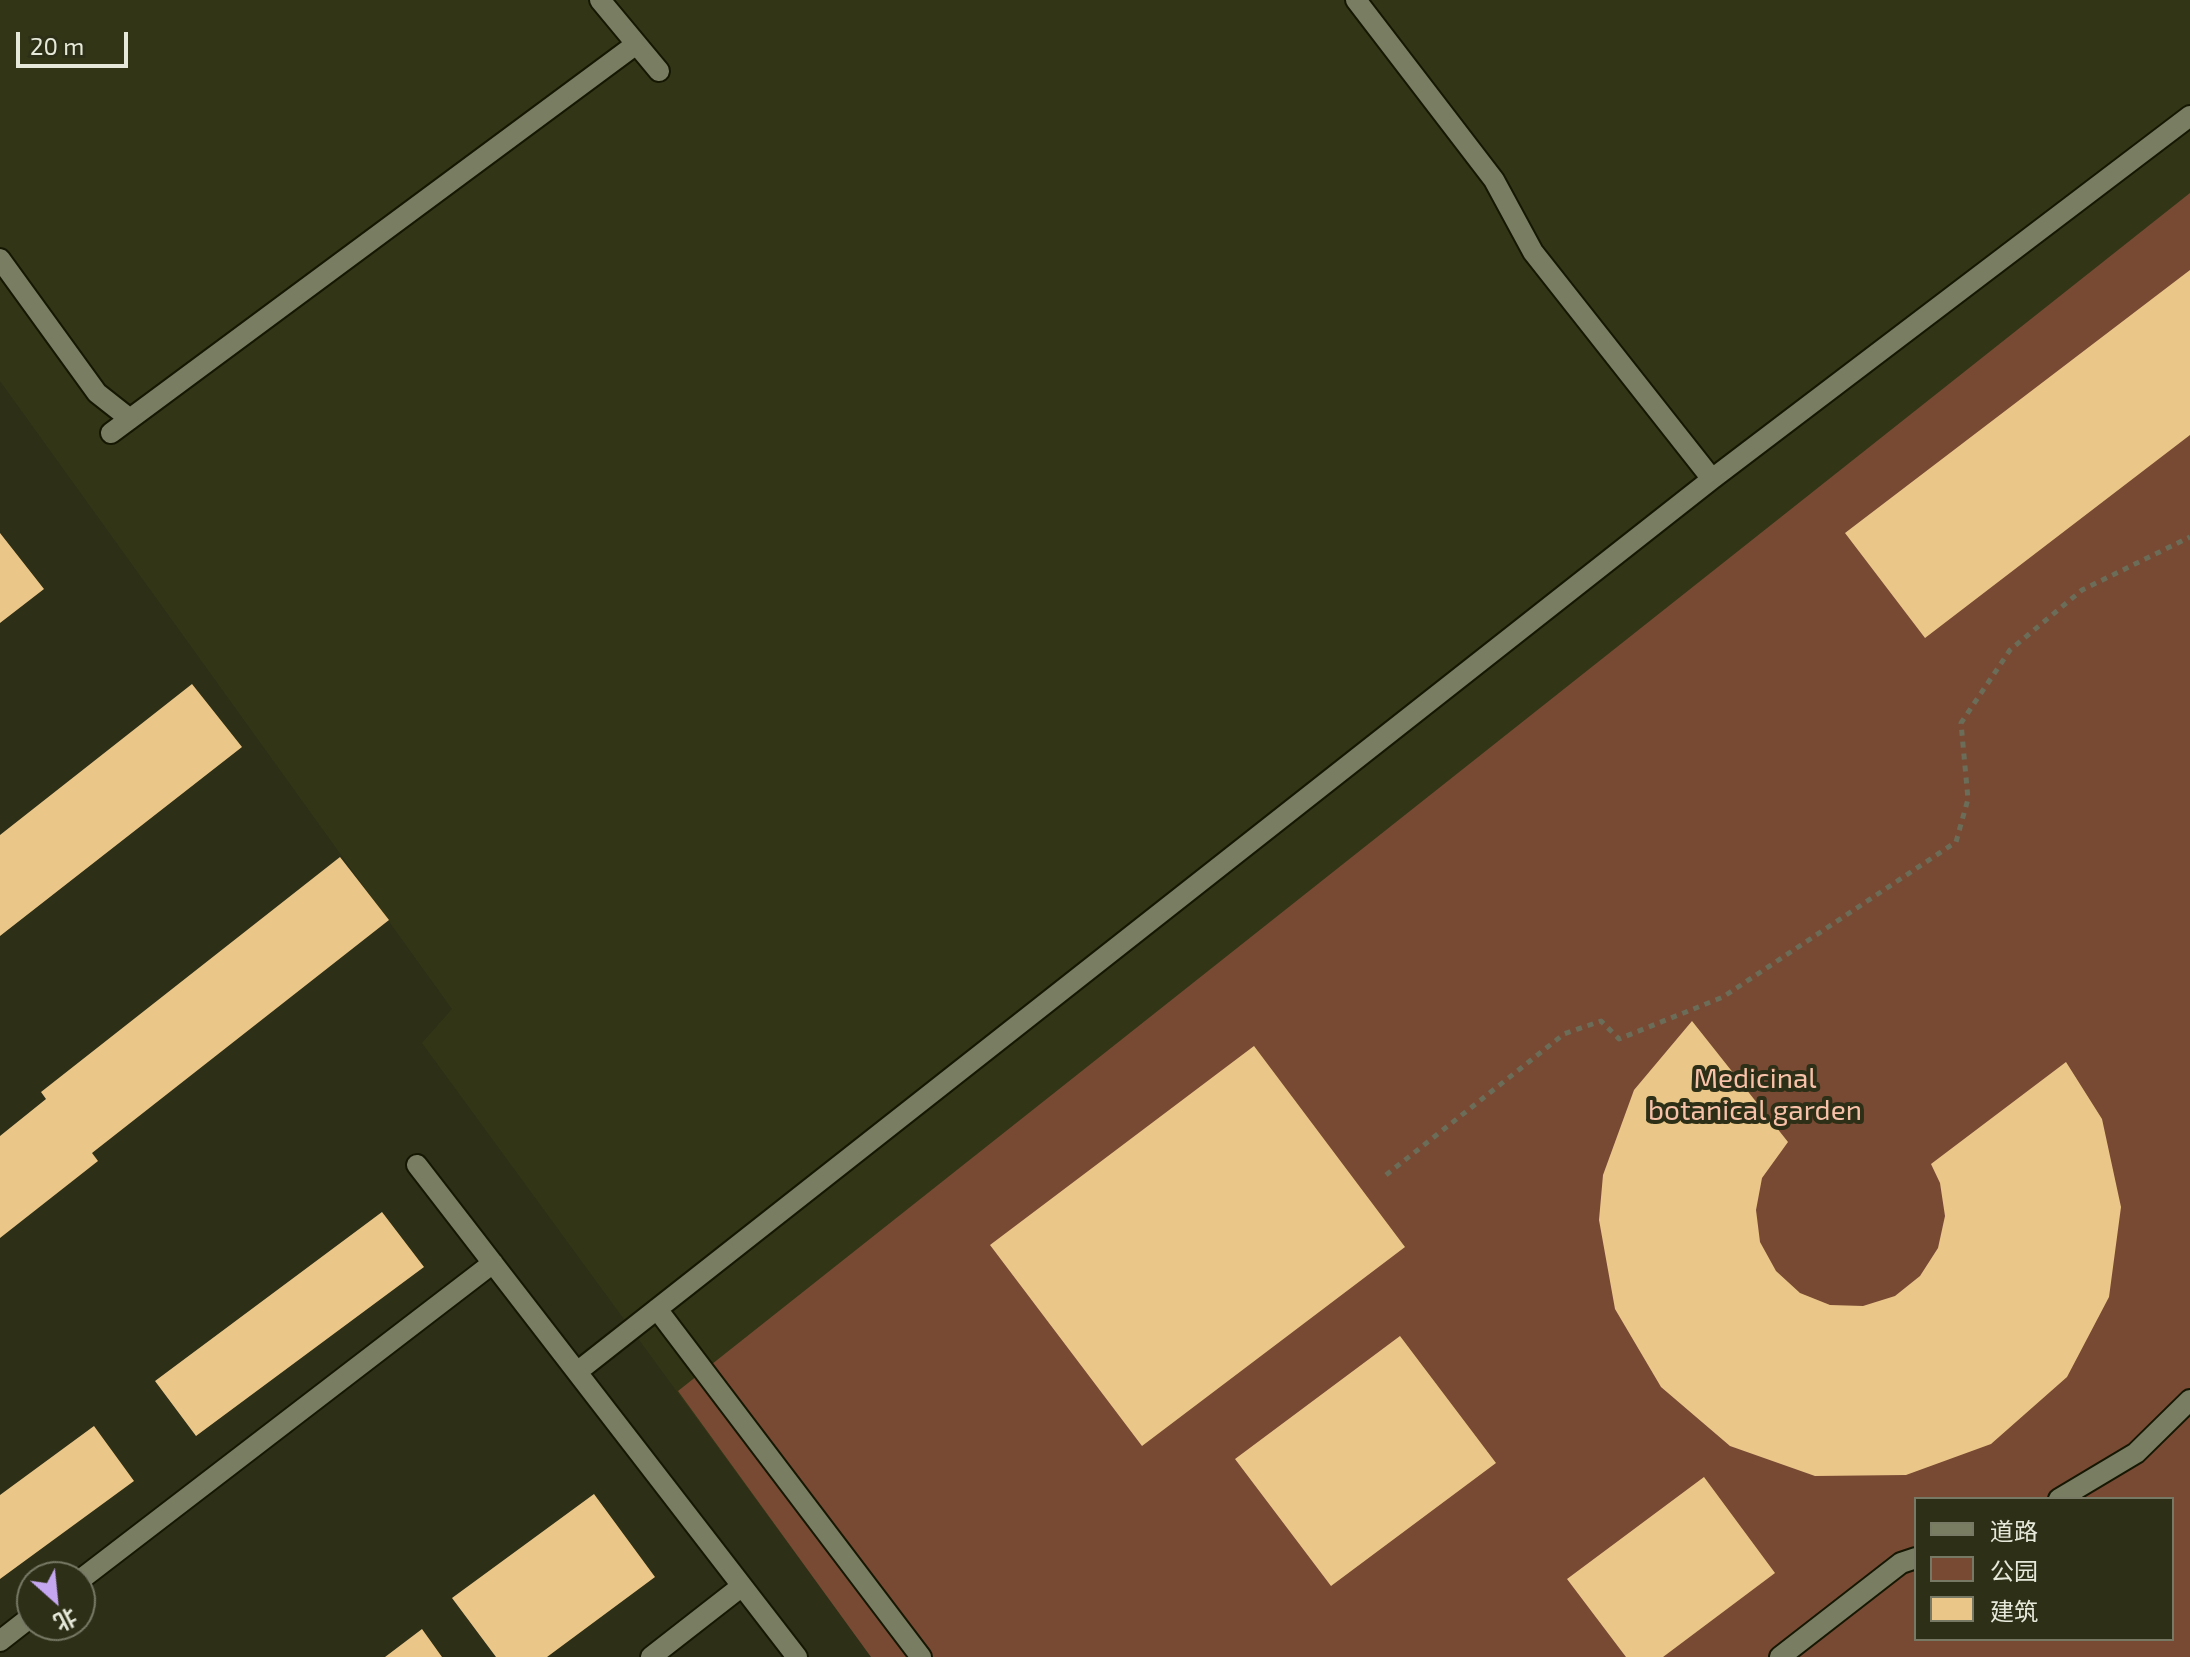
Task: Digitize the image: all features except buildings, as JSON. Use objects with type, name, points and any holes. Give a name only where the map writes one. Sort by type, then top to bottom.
[{"type":"street","points":[[600,0],[659,71]]},
{"type":"street","points":[[1356,0],[1494,180],[1533,252],[1712,479]]},
{"type":"street","points":[[111,433],[635,45]]},
{"type":"street","points":[[577,1372],[1712,479],[2190,116]]},
{"type":"street","points":[[0,259],[97,393],[130,419]]},
{"type":"street","points":[[417,1165],[797,1657]]},
{"type":"street","points":[[96,1568],[493,1263]]},
{"type":"street","points":[[657,1309],[921,1657]]},
{"type":"street","points":[[2062,1497],[2136,1453],[2190,1400]]},
{"type":"street","points":[[1780,1657],[1901,1563],[1914,1559]]},
{"type":"street","points":[[651,1657],[742,1586]]},
{"type":"street","points":[[0,1641],[16,1628]]},
{"type":"path","points":[[1386,1175],[1564,1034],[1601,1021],[1619,1039],[1723,997],[1956,842],[1968,799],[1961,723],[2010,650],[2082,590],[2190,537]]},
{"type":"shaded area","points":[[0,0],[2190,0],[2190,1657],[871,1657],[422,1043],[452,1009],[0,381]]},
{"type":"green space","name":"Medicinal botanical garden","points":[[2190,193],[2190,1657],[871,1657],[678,1391]]}]
